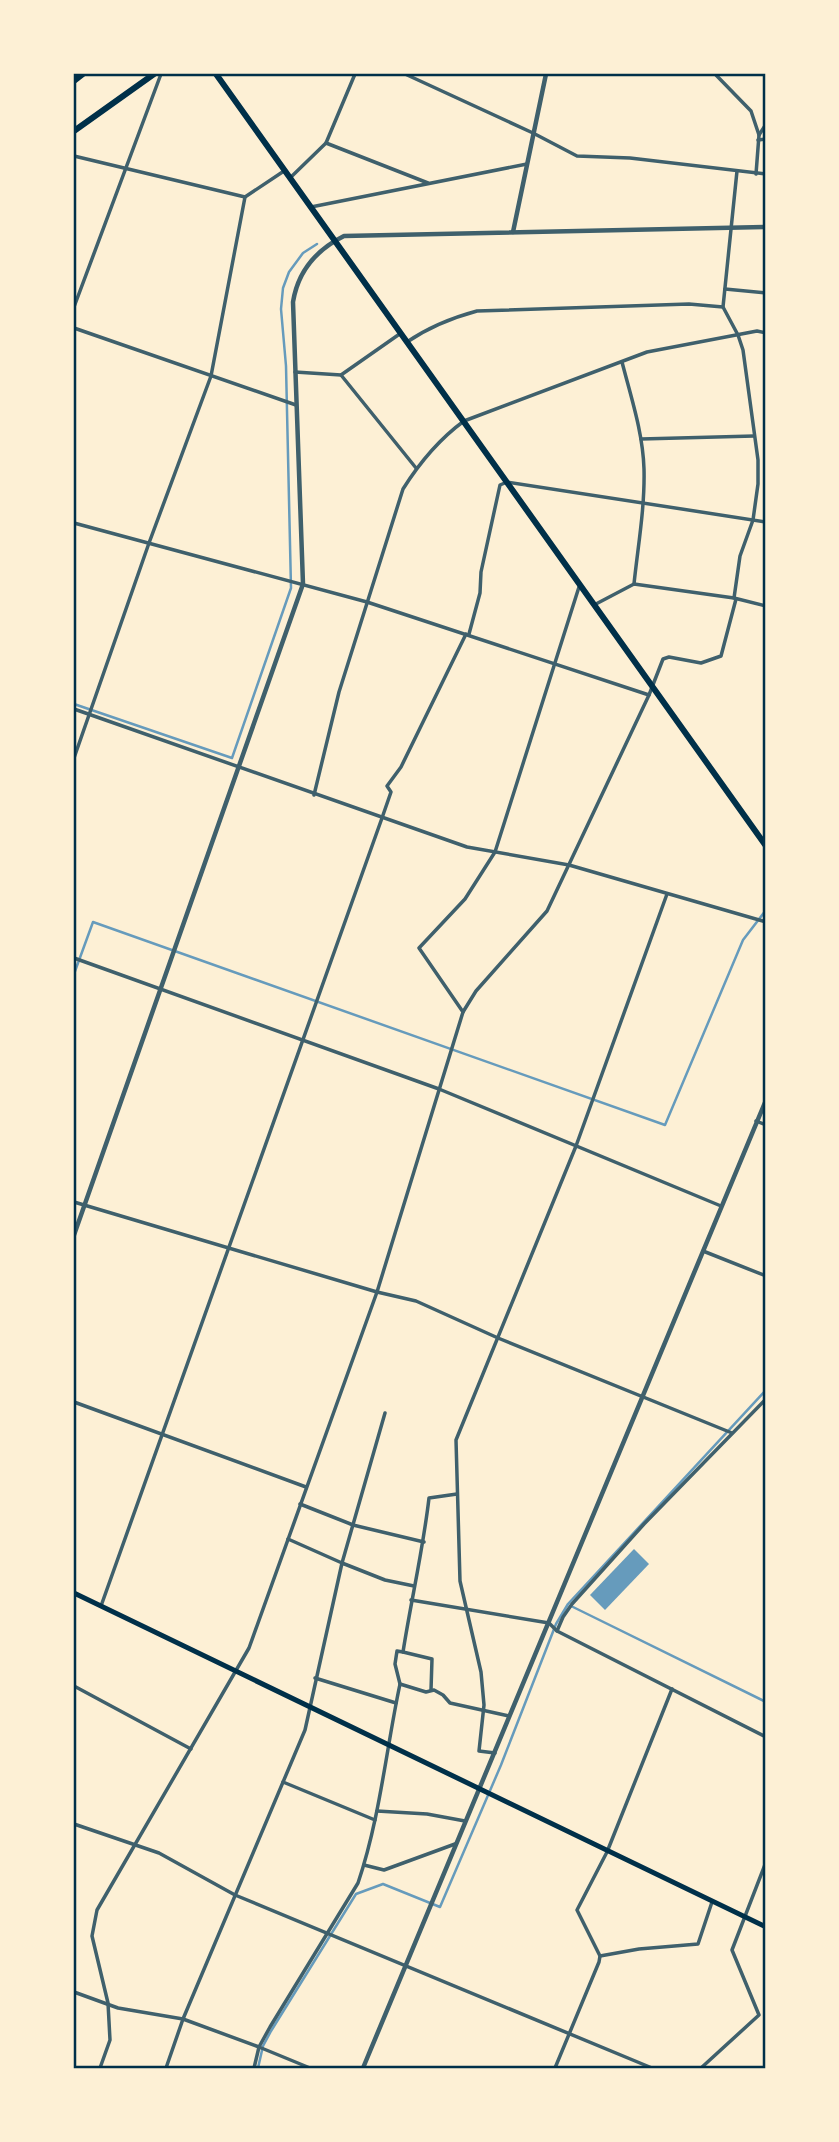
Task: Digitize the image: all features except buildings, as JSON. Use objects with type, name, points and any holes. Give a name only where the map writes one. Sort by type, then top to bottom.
[{"type":"highway","points":[[74,81],[83,74]]},
{"type":"highway","points":[[74,131],[154,74]]},
{"type":"highway","points":[[216,74],[765,846]]},
{"type":"main road","points":[[74,1593],[765,1927]]},
{"type":"street","points":[[74,307],[124,167],[161,74]]},
{"type":"street","points":[[291,177],[326,143],[355,74]]},
{"type":"street","points":[[405,74],[577,156],[629,158],[765,174]]},
{"type":"street","points":[[513,232],[546,74]]},
{"type":"street","points":[[715,74],[751,111],[758,138],[756,174]]},
{"type":"street","points":[[758,138],[765,124]]},
{"type":"street","points":[[758,138],[765,139]]},
{"type":"street","points":[[326,143],[429,183]]},
{"type":"street","points":[[74,156],[244,197]]},
{"type":"street","points":[[311,207],[527,164]]},
{"type":"street","points":[[74,758],[211,376],[244,197],[285,170]]},
{"type":"street","points":[[100,2068],[110,2040],[108,2003],[92,1936],[97,1910],[249,1648],[377,1292],[463,1012],[477,991],[547,911],[649,695],[663,659],[668,657],[701,663],[721,656],[735,599],[740,556],[753,520],[758,484],[758,460],[743,351],[723,307],[737,171]]},
{"type":"street","points":[[74,1235],[303,584],[293,302],[298,281],[307,264],[335,240],[344,236],[765,227]]},
{"type":"street","points":[[725,289],[765,293]]},
{"type":"street","points":[[407,342],[445,320],[477,312],[689,304],[723,307]]},
{"type":"street","points":[[74,328],[296,405]]},
{"type":"street","points":[[314,794],[339,692],[403,489],[416,468],[441,439],[464,421],[648,352],[757,331],[765,333]]},
{"type":"street","points":[[295,372],[341,375],[401,333]]},
{"type":"street","points":[[622,362],[641,439],[644,467],[634,583]]},
{"type":"street","points":[[341,375],[416,468]]},
{"type":"street","points":[[641,439],[754,436]]},
{"type":"street","points":[[758,460],[765,458]]},
{"type":"street","points":[[101,1606],[382,818],[391,792],[387,786],[406,757],[467,634],[480,593],[481,572],[500,485],[507,482],[765,522]]},
{"type":"street","points":[[74,523],[367,602],[649,695]]},
{"type":"street","points":[[594,605],[634,583],[765,606]]},
{"type":"street","points":[[463,1012],[419,948],[465,900],[495,852],[580,585]]},
{"type":"street","points":[[74,709],[467,847],[569,865],[765,922]]},
{"type":"street","points":[[495,1753],[479,1751],[484,1709],[481,1672],[460,1581],[456,1440],[576,1146],[667,894]]},
{"type":"street","points":[[74,958],[439,1088],[721,1206]]},
{"type":"street","points":[[363,2068],[765,1100]]},
{"type":"street","points":[[756,1121],[765,1125]]},
{"type":"street","points":[[74,1202],[377,1292],[416,1301],[498,1338],[732,1433]]},
{"type":"street","points":[[702,1250],[765,1276]]},
{"type":"street","points":[[557,1631],[572,1604],[644,1524],[765,1399]]},
{"type":"street","points":[[74,1402],[306,1487]]},
{"type":"street","points":[[166,2068],[183,2019],[304,1730],[342,1563],[385,1413]]},
{"type":"street","points":[[403,1652],[424,1542],[429,1498],[457,1494]]},
{"type":"street","points":[[300,1504],[353,1525],[424,1542]]},
{"type":"street","points":[[288,1539],[385,1580],[414,1586]]},
{"type":"street","points":[[411,1600],[549,1623],[557,1631],[765,1737]]},
{"type":"street","points":[[254,2068],[259,2047],[358,1882],[364,1865],[377,1811],[400,1684],[395,1664],[397,1651],[432,1659],[431,1690]]},
{"type":"street","points":[[315,1678],[396,1703]]},
{"type":"street","points":[[400,1684],[426,1692],[431,1690],[443,1695],[450,1703],[510,1717]]},
{"type":"street","points":[[74,1686],[191,1749]]},
{"type":"street","points":[[555,2068],[600,1956],[577,1910],[607,1852],[672,1689]]},
{"type":"street","points":[[283,1782],[375,1820]]},
{"type":"street","points":[[377,1811],[427,1814],[466,1822]]},
{"type":"street","points":[[74,1824],[159,1853],[235,1895],[652,2068]]},
{"type":"street","points":[[364,1865],[384,1870],[457,1844]]},
{"type":"street","points":[[701,2068],[759,2015],[732,1950],[765,1862]]},
{"type":"street","points":[[600,1956],[639,1949],[698,1944],[712,1902]]},
{"type":"street","points":[[74,1992],[118,2008],[183,2019],[310,2068]]},
{"type":"water","points":[[634,1549],[649,1564],[605,1610],[590,1595]]},
{"type":"waterway","points":[[74,704],[232,758],[291,588],[286,366],[281,309],[283,288],[289,272],[303,253],[317,244]]},
{"type":"waterway","points":[[74,974],[93,922],[665,1125],[743,940],[766,910]]},
{"type":"waterway","points":[[258,2068],[263,2046],[271,2031],[356,1894],[383,1884],[440,1907],[501,1765],[556,1624],[568,1604],[766,1390]]},
{"type":"waterway","points":[[571,1606],[766,1702]]}]
